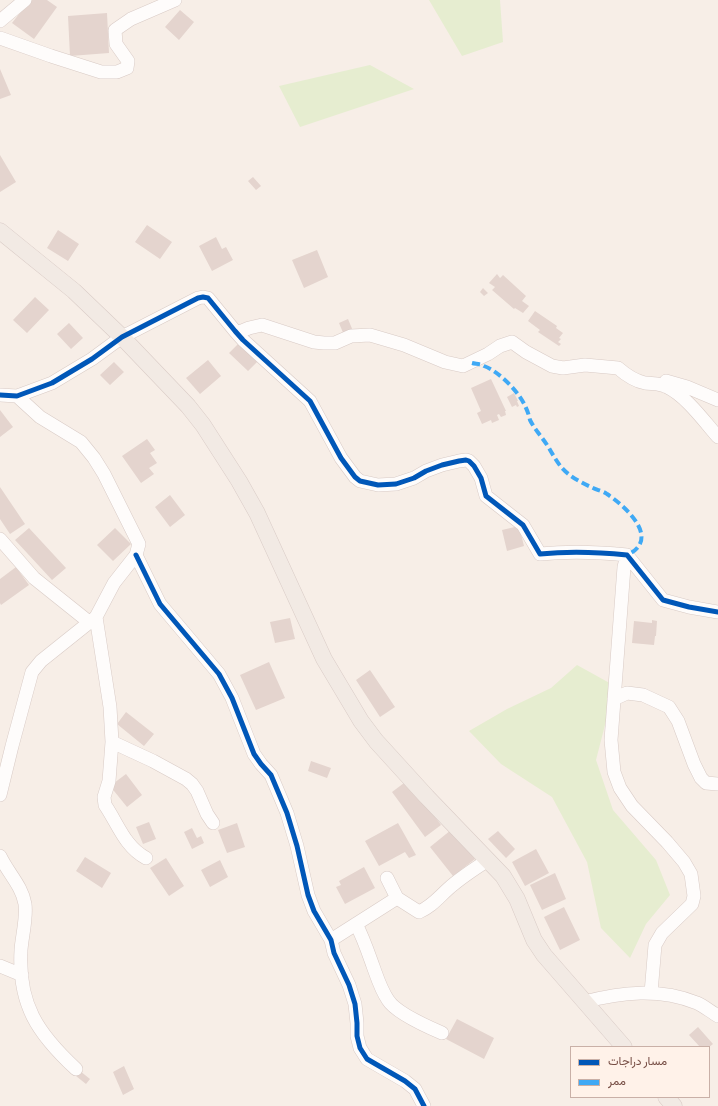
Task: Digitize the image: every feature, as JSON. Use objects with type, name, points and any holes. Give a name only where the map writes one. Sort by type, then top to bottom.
[{"type":"main road","points":[[0,231],[74,291],[122,337],[188,406],[203,425],[239,480],[257,512],[324,659],[361,721],[427,797],[503,876],[517,900],[534,940],[544,955],[623,1046]]},
{"type":"main road","points":[[667,1098],[674,1106]]},
{"type":"street","points":[[0,21],[25,0]]},
{"type":"street","points":[[0,38],[102,72],[117,72],[126,68],[128,61],[116,44],[115,30],[131,19],[175,0]]},
{"type":"street","points":[[0,395],[17,396],[52,383],[92,359],[122,337],[203,296],[208,298],[213,303],[237,333],[310,401],[337,451],[354,477],[360,481],[378,485],[396,484],[414,478],[426,471],[442,465],[466,460],[472,462],[481,478],[486,496],[523,524],[540,554],[554,552],[588,552],[627,555],[663,600],[689,607],[718,612]]},
{"type":"street","points":[[237,333],[262,325],[314,342],[324,343],[335,343],[351,336],[370,335],[404,345],[445,362],[463,366],[488,354],[500,346],[512,342],[526,352],[552,366],[563,368],[585,365],[618,368],[624,374],[636,380],[666,386],[694,409],[718,436]]},
{"type":"street","points":[[650,383],[665,381],[686,387],[718,400]]},
{"type":"street","points":[[0,795],[32,672],[40,661],[92,620],[114,583],[136,555],[138,544],[94,458],[81,442],[40,417],[17,396]]},
{"type":"street","points":[[0,538],[34,578],[92,620],[110,707],[112,742],[109,781],[104,797],[105,805],[130,846],[137,853],[146,858]]},
{"type":"street","points":[[136,555],[160,604],[219,674],[232,698],[254,754],[271,775],[287,813],[297,846],[308,895],[314,912],[331,940],[334,953],[349,985],[355,1004],[357,1036],[360,1048],[367,1059],[405,1081],[415,1089],[424,1106]]},
{"type":"street","points":[[627,555],[624,567],[611,740],[614,772],[620,788],[632,806],[684,862],[691,874],[694,887],[692,904],[662,933],[655,945],[651,993]]},
{"type":"street","points":[[614,699],[627,693],[643,695],[669,707],[678,721],[694,764],[701,778],[706,783],[718,784]]},
{"type":"street","points":[[112,742],[153,761],[186,779],[197,791],[207,814],[213,823]]},
{"type":"street","points":[[0,856],[22,893],[25,906],[21,950],[22,975],[25,995],[31,1014],[39,1029],[63,1057],[76,1069]]},
{"type":"street","points":[[387,878],[397,898],[419,912],[429,907],[468,873],[488,860]]},
{"type":"street","points":[[331,940],[397,898]]},
{"type":"street","points":[[356,924],[362,935],[378,979],[388,1001],[397,1009],[412,1018],[442,1033]]},
{"type":"street","points":[[0,966],[22,975]]},
{"type":"street","points":[[584,1002],[606,996],[638,992],[651,993],[697,1003],[718,1016]]},
{"type":"green space","points":[[429,0],[500,0],[503,42],[462,56]]},
{"type":"green space","points":[[370,65],[414,89],[300,127],[279,86]]},
{"type":"green space","points":[[577,665],[615,686],[596,760],[613,810],[656,860],[670,895],[646,924],[630,958],[601,928],[587,862],[552,797],[501,764],[469,731],[507,709],[551,688]]},
{"type":"building","points":[[30,0],[47,0],[57,7],[34,39],[12,23]]},
{"type":"building","points":[[180,10],[194,22],[179,40],[165,27]]},
{"type":"building","points":[[107,13],[109,53],[70,56],[68,16]]},
{"type":"building","points":[[0,69],[11,95],[0,99]]},
{"type":"building","points":[[0,155],[16,182],[0,192]]},
{"type":"building","points":[[253,177],[261,186],[256,190],[248,181]]},
{"type":"building","points":[[147,225],[172,242],[160,259],[135,242]]},
{"type":"building","points":[[58,230],[79,244],[68,261],[47,248]]},
{"type":"building","points":[[216,237],[222,249],[226,247],[233,260],[212,271],[199,246]]},
{"type":"building","points":[[317,250],[328,277],[304,288],[292,260]]},
{"type":"building","points":[[497,274],[500,278],[503,275],[526,296],[522,301],[529,306],[523,313],[515,308],[514,309],[492,290],[495,287],[489,283]]},
{"type":"building","points":[[483,288],[488,293],[484,296],[480,292]]},
{"type":"building","points":[[35,297],[49,310],[27,333],[13,320]]},
{"type":"building","points":[[535,311],[557,326],[556,328],[563,333],[559,338],[561,339],[558,342],[561,344],[559,346],[538,332],[540,330],[528,321]]},
{"type":"building","points":[[348,319],[353,331],[344,335],[339,323]]},
{"type":"building","points":[[69,323],[83,338],[71,349],[57,334]]},
{"type":"building","points":[[239,343],[258,361],[248,371],[229,353]]},
{"type":"building","points":[[208,360],[221,376],[200,394],[186,378]]},
{"type":"building","points":[[114,362],[124,372],[110,385],[100,375]]},
{"type":"building","points":[[491,379],[506,411],[506,415],[501,417],[499,414],[497,415],[499,420],[492,423],[491,420],[482,424],[477,413],[481,411],[471,388]]},
{"type":"building","points":[[514,393],[518,401],[519,406],[517,407],[516,405],[512,407],[507,397]]},
{"type":"building","points":[[0,410],[13,427],[0,437]]},
{"type":"building","points":[[147,439],[155,450],[150,453],[157,463],[149,468],[154,474],[141,483],[122,456]]},
{"type":"building","points":[[0,487],[25,524],[10,534],[0,519]]},
{"type":"building","points":[[170,495],[185,515],[170,527],[155,507]]},
{"type":"building","points":[[519,526],[524,546],[507,551],[502,530]]},
{"type":"building","points":[[29,528],[66,568],[52,580],[15,540]]},
{"type":"building","points":[[115,528],[131,544],[113,561],[97,545]]},
{"type":"building","points":[[16,567],[29,585],[1,605],[0,579]]},
{"type":"building","points":[[290,618],[295,639],[275,643],[270,622]]},
{"type":"building","points":[[652,620],[657,621],[654,645],[632,643],[634,621],[652,623]]},
{"type":"building","points":[[269,662],[285,698],[256,710],[240,675]]},
{"type":"building","points":[[370,670],[395,707],[380,717],[356,680]]},
{"type":"building","points":[[126,712],[154,734],[144,746],[117,724]]},
{"type":"building","points":[[311,761],[331,768],[327,778],[308,771]]},
{"type":"building","points":[[126,774],[142,795],[127,807],[110,786]]},
{"type":"building","points":[[408,780],[441,825],[425,837],[392,792]]},
{"type":"building","points":[[149,822],[156,839],[143,844],[136,827]]},
{"type":"building","points":[[237,823],[245,847],[227,853],[218,830]]},
{"type":"building","points":[[398,823],[416,855],[409,858],[405,852],[379,866],[365,841]]},
{"type":"building","points":[[192,828],[197,838],[201,836],[204,843],[192,849],[184,832]]},
{"type":"building","points":[[451,830],[475,859],[453,876],[430,847]]},
{"type":"building","points":[[498,831],[515,849],[506,858],[488,839]]},
{"type":"building","points":[[536,849],[549,873],[525,886],[512,862]]},
{"type":"building","points":[[85,857],[111,873],[102,888],[76,871]]},
{"type":"building","points":[[166,858],[184,886],[169,896],[150,868]]},
{"type":"building","points":[[220,860],[228,877],[210,887],[201,870]]},
{"type":"building","points":[[364,867],[375,888],[345,904],[336,887],[341,885],[339,881]]},
{"type":"building","points":[[555,873],[566,899],[542,910],[530,885]]},
{"type":"building","points":[[564,907],[580,940],[560,950],[544,917]]},
{"type":"building","points":[[457,1019],[494,1038],[484,1059],[446,1039]]},
{"type":"building","points":[[698,1027],[713,1044],[710,1046],[699,1046],[689,1035]]},
{"type":"building","points":[[124,1066],[134,1089],[123,1095],[113,1072]]},
{"type":"building","points":[[80,1071],[90,1079],[86,1084],[76,1076]]},
{"type":"marked path","points":[[472,363],[490,369],[509,384],[523,402],[532,424],[565,471],[580,482],[604,492],[623,506],[630,514],[637,523],[641,532],[641,540],[637,548],[627,555]]},
{"type":"cycle path","points":[[0,395],[17,396],[52,383],[92,359],[122,337],[198,298],[208,298],[243,340],[310,401],[341,458],[355,477],[360,481],[378,485],[396,484],[414,478],[426,471],[442,465],[459,461],[469,461],[474,466],[481,478],[486,496],[523,525],[540,554],[584,552],[627,555],[663,600],[689,607],[718,612]]},
{"type":"cycle path","points":[[136,555],[160,604],[219,674],[232,698],[254,754],[271,775],[287,813],[297,846],[308,895],[314,911],[331,940],[334,953],[349,985],[355,1004],[357,1036],[360,1048],[367,1059],[405,1081],[415,1089],[424,1106]]}]
